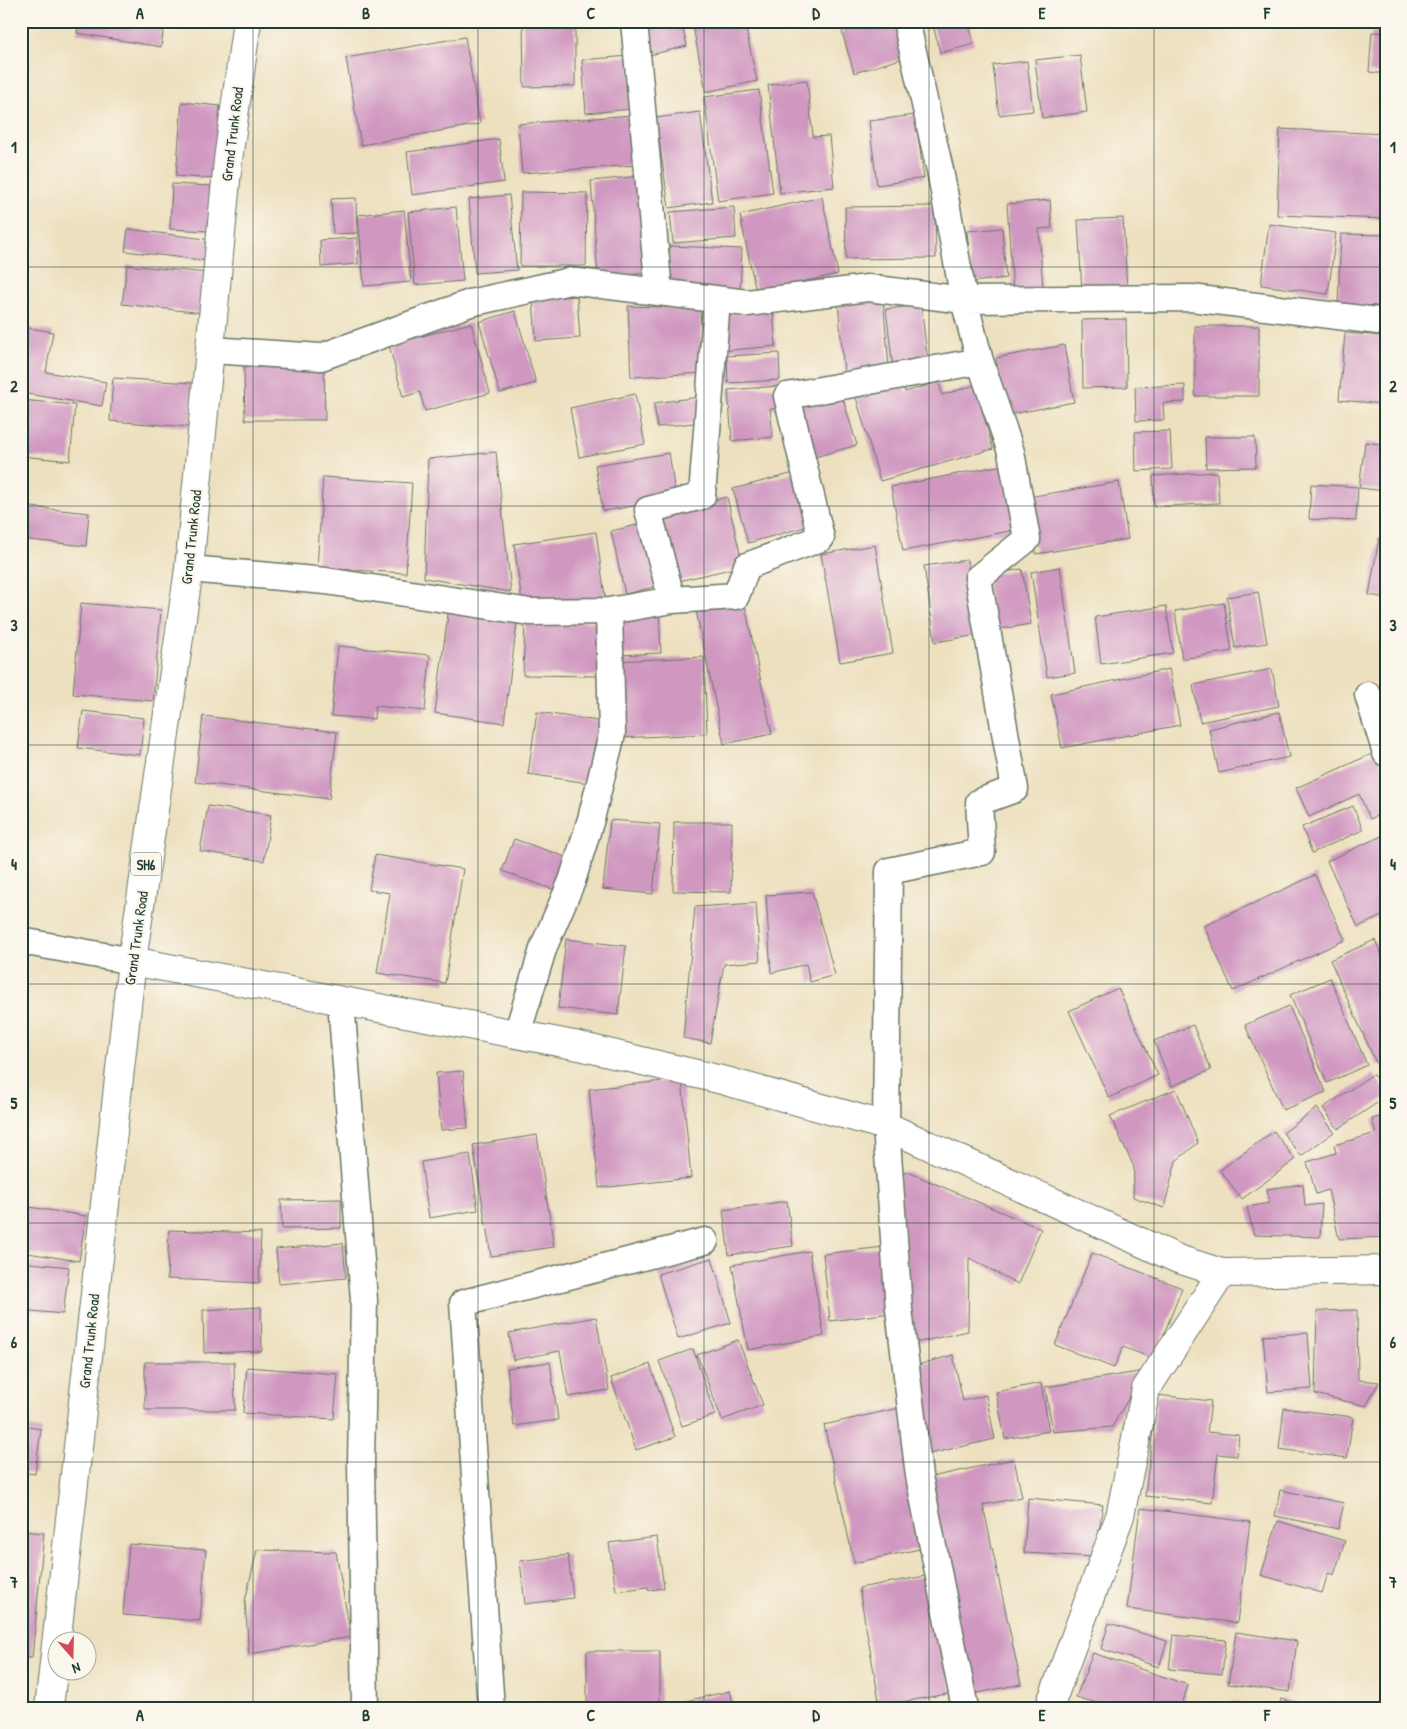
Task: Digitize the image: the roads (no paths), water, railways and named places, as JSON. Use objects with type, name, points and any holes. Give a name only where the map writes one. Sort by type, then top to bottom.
[{"type":"main road","name":"Grand Trunk Road","points":[[49,1708],[132,961],[189,569],[228,160],[247,21]]},
{"type":"main road","points":[[132,961],[579,1046],[726,1081],[886,1126],[1178,1259],[1222,1273],[1386,1270]]},
{"type":"main road","points":[[1049,1708],[1120,1516],[1146,1390],[1222,1273]]},
{"type":"street","points":[[634,21],[659,292]]},
{"type":"street","points":[[906,21],[940,170],[964,300],[980,361],[1011,452],[1027,539],[978,578],[1015,789],[979,802],[982,852],[889,871],[886,1126],[899,1309],[919,1476],[965,1708]]},
{"type":"street","points":[[210,350],[321,357],[470,302],[570,281],[747,304],[868,288],[964,300],[1191,298],[1386,322]]},
{"type":"street","points":[[672,600],[648,510],[702,496],[717,300]]},
{"type":"street","points":[[189,569],[326,581],[530,612],[609,611],[672,600],[736,596],[747,566],[821,538],[787,396],[980,361]]},
{"type":"street","points":[[517,1034],[544,946],[572,881],[591,819],[612,734],[609,611]]},
{"type":"street","points":[[1368,695],[1386,753]]},
{"type":"street","points":[[21,941],[132,961]]},
{"type":"street","points":[[341,1001],[364,1300],[360,1463],[365,1708]]},
{"type":"street","points":[[491,1708],[463,1303],[705,1241]]}]
